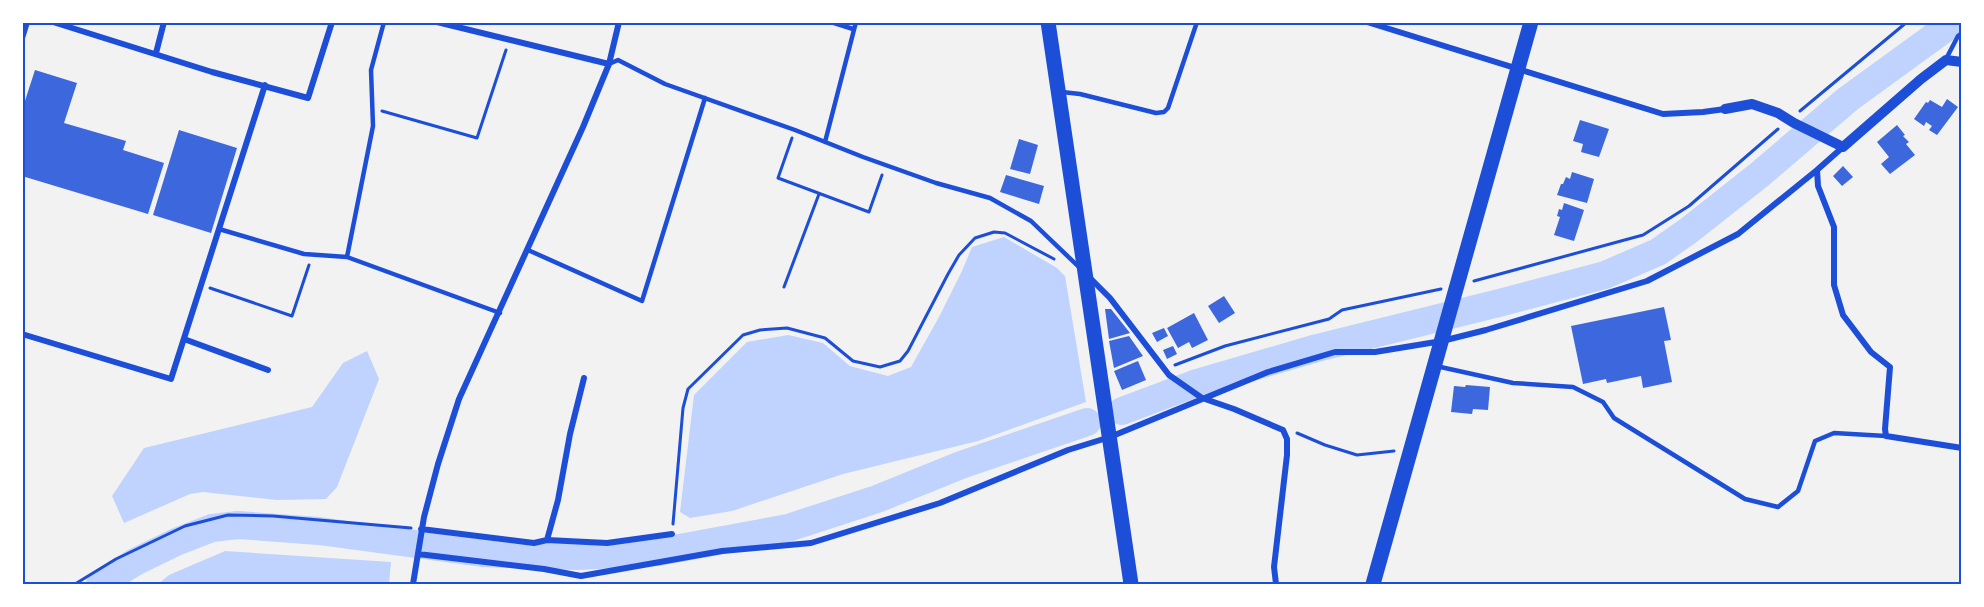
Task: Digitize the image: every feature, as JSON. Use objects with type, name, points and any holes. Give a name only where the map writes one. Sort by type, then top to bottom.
[{"type":"highway","points":[[1048,22],[1131,585]]},
{"type":"highway","points":[[1373,585],[1531,22]]},
{"type":"street","points":[[22,38],[27,22]]},
{"type":"street","points":[[53,22],[212,72],[308,98],[332,22]]},
{"type":"street","points":[[156,53],[164,22]]},
{"type":"street","points":[[438,22],[609,64]]},
{"type":"street","points":[[412,585],[421,531],[438,464],[459,399],[500,313],[609,64],[619,22]]},
{"type":"street","points":[[1367,22],[1662,114],[1703,112],[1752,104],[1778,113],[1839,145]]},
{"type":"street","points":[[418,553],[581,576],[722,551],[811,543],[940,503],[1268,372],[1335,352],[1375,352],[1444,334],[1486,330],[1647,281],[1738,234],[1817,170],[1839,145],[1921,79],[1946,60],[1962,62]]},
{"type":"street","points":[[22,334],[171,378],[265,85]]},
{"type":"street","points":[[1817,170],[1818,186],[1834,227],[1834,285],[1843,315],[1871,352],[1890,367],[1886,436],[1962,448]]},
{"type":"street","points":[[1085,273],[1110,298],[1167,372],[1201,397],[1283,430],[1287,439],[1287,455],[1274,567],[1276,585]]},
{"type":"street","points":[[184,339],[268,370]]},
{"type":"street","points":[[547,540],[558,500],[570,434],[584,378]]},
{"type":"street","points":[[421,531],[534,543],[547,540],[607,543],[672,534]]},
{"type":"lane","points":[[347,257],[373,126],[371,70],[384,22]]},
{"type":"lane","points":[[831,22],[853,29]]},
{"type":"lane","points":[[825,142],[855,22]]},
{"type":"lane","points":[[1059,92],[1080,94],[1156,113],[1164,112],[1168,108],[1197,22]]},
{"type":"lane","points":[[1946,60],[1958,36],[1962,33]]},
{"type":"lane","points":[[609,64],[618,60],[665,84],[936,183],[990,198],[1030,221],[1085,273]]},
{"type":"lane","points":[[528,250],[642,302],[705,98]]},
{"type":"lane","points":[[219,229],[304,254],[347,257],[500,313]]},
{"type":"lane","points":[[1435,366],[1514,383],[1573,387],[1603,402],[1614,418],[1745,499],[1778,507],[1798,491],[1815,441],[1834,433],[1886,436]]},
{"type":"path","points":[[1167,372],[1225,346],[1329,319],[1342,310],[1456,290],[1643,235],[1689,206],[1792,122],[1907,22]]},
{"type":"path","points":[[372,108],[477,138],[509,40]]},
{"type":"path","points":[[795,130],[778,178],[819,194],[869,212],[885,165]]},
{"type":"path","points":[[784,287],[819,194]]},
{"type":"path","points":[[672,534],[683,408],[688,389],[743,335],[760,330],[787,328],[825,338],[853,361],[880,367],[900,361],[908,351],[963,249],[975,238],[994,232],[1005,233],[1085,273]]},
{"type":"path","points":[[201,285],[292,316],[313,254]]},
{"type":"path","points":[[1283,430],[1296,432],[1325,445],[1357,455],[1411,450]]},
{"type":"path","points":[[75,585],[116,559],[185,526],[228,515],[335,520],[421,531]]},
{"type":"water","points":[[1004,237],[1057,268],[1065,276],[1086,402],[978,441],[843,474],[732,511],[690,518],[680,512],[694,395],[747,342],[788,335],[823,343],[850,366],[888,376],[911,367],[939,317],[972,247]]},
{"type":"water","points":[[367,351],[379,379],[337,487],[326,499],[277,500],[203,492],[190,494],[124,523],[112,496],[144,448],[312,407],[343,363]]},
{"type":"water","points":[[225,551],[391,562],[389,584],[158,584],[169,575]]},
{"type":"building","points":[[35,70],[77,83],[64,123],[126,141],[123,150],[164,163],[148,214],[22,176],[22,110]]},
{"type":"building","points":[[1947,99],[1958,107],[1937,135],[1929,130],[1932,126],[1926,122],[1924,126],[1914,119],[1926,102],[1930,100],[1942,107]]},
{"type":"building","points":[[1580,120],[1609,129],[1599,157],[1581,152],[1583,144],[1573,141]]},
{"type":"building","points":[[1897,125],[1909,142],[1906,144],[1915,155],[1890,174],[1881,164],[1889,157],[1877,142]]},
{"type":"building","points":[[179,130],[237,148],[211,233],[153,215]]},
{"type":"building","points":[[1019,139],[1038,145],[1030,174],[1010,169]]},
{"type":"building","points":[[1843,166],[1853,177],[1842,186],[1833,176]]},
{"type":"building","points":[[1572,172],[1594,179],[1587,203],[1557,195],[1561,184],[1566,177],[1570,179]]},
{"type":"building","points":[[1006,175],[1044,186],[1039,204],[1000,192]]},
{"type":"building","points":[[1564,203],[1584,210],[1574,241],[1554,235],[1560,217],[1557,216],[1559,209],[1562,210]]},
{"type":"building","points":[[1224,296],[1235,313],[1219,323],[1208,306]]},
{"type":"building","points":[[1664,307],[1671,340],[1664,341],[1672,382],[1643,388],[1641,376],[1607,383],[1606,379],[1583,384],[1571,326]]},
{"type":"building","points":[[1105,309],[1111,309],[1130,333],[1109,339]]},
{"type":"building","points":[[1194,313],[1208,340],[1192,348],[1189,342],[1178,348],[1167,328]]},
{"type":"building","points":[[1164,328],[1168,336],[1157,342],[1152,333]]},
{"type":"building","points":[[1129,336],[1143,356],[1114,368],[1109,341]]},
{"type":"building","points":[[1173,346],[1177,354],[1167,359],[1163,350]]},
{"type":"building","points":[[1138,361],[1146,380],[1122,390],[1114,371]]},
{"type":"building","points":[[1466,385],[1490,387],[1488,410],[1473,409],[1472,414],[1451,412],[1454,386],[1465,387]]},
{"type":"waterway","points":[[1122,411],[1194,384],[1317,348],[1605,275],[1658,252],[1759,175],[1848,99],[1954,22]]},
{"type":"waterway","points":[[100,584],[135,562],[176,542],[212,528],[238,525],[319,531],[482,553],[577,556],[658,552],[788,528],[877,499],[961,465],[1087,422]]}]
